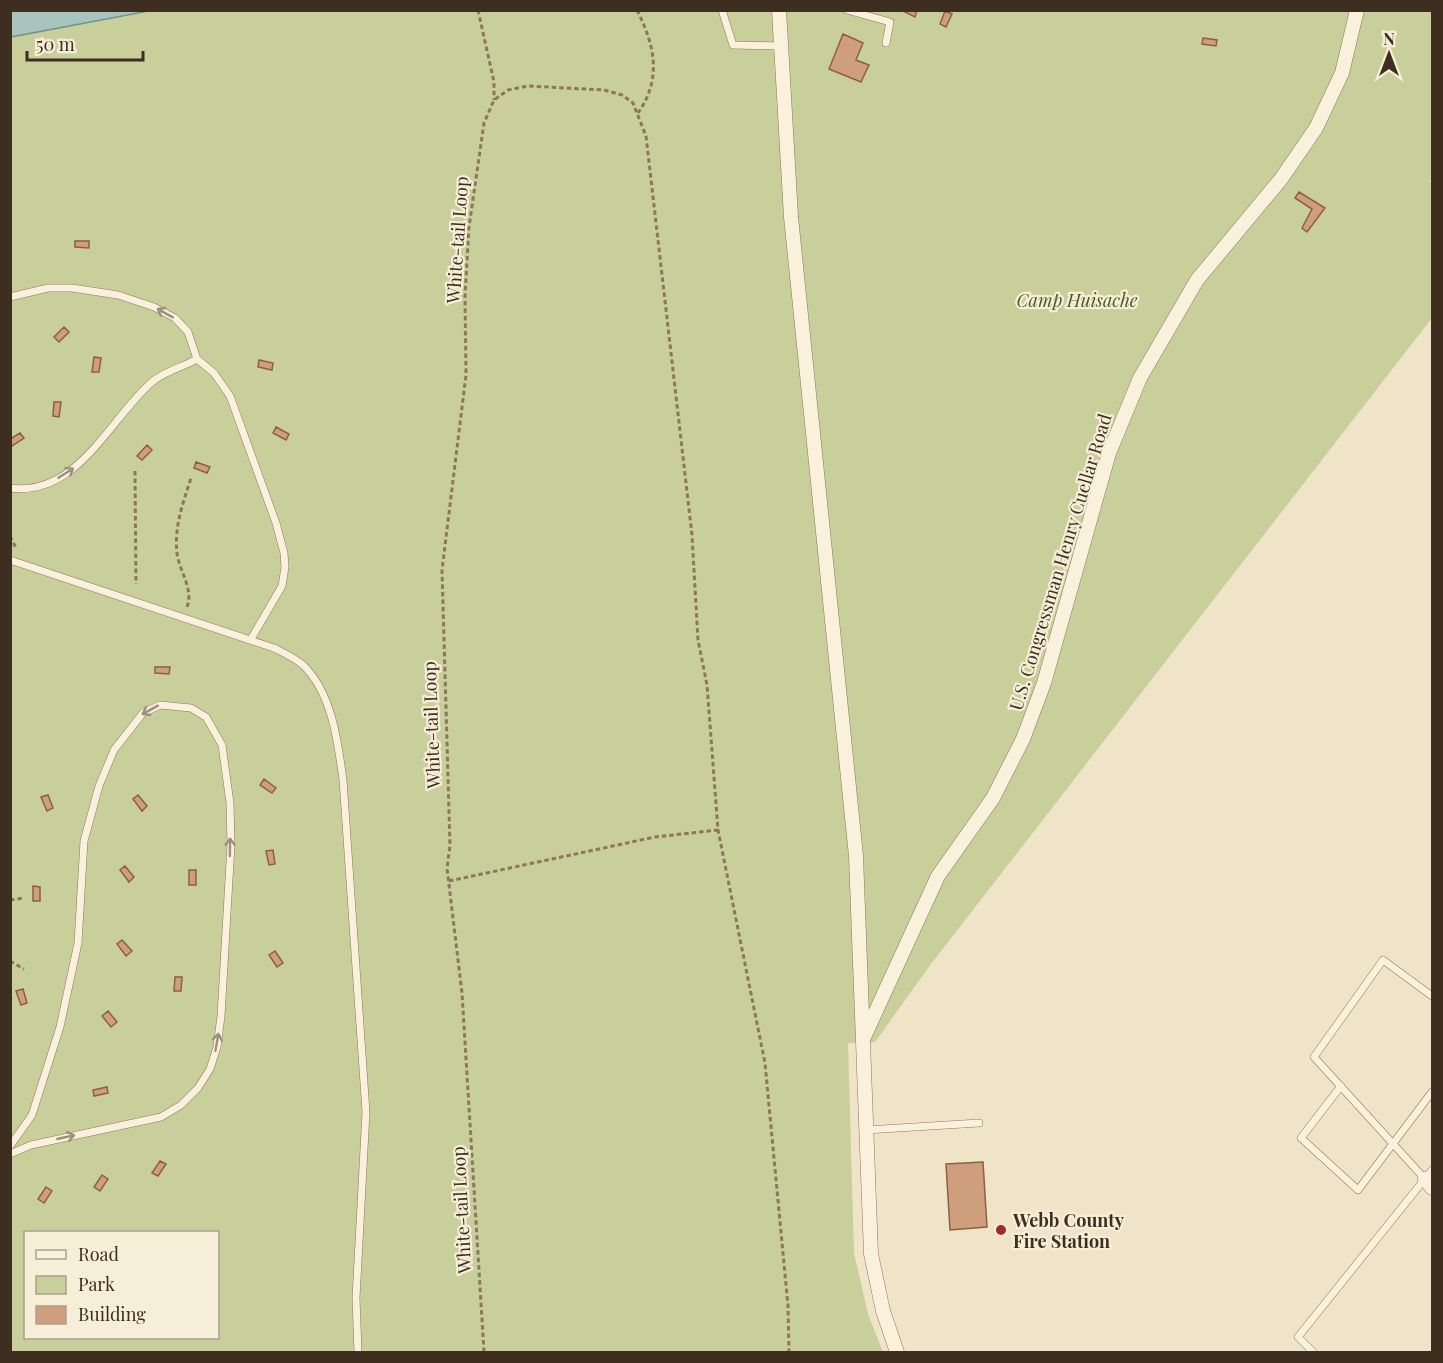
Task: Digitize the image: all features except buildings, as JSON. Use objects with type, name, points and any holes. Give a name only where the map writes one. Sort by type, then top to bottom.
[{"type":"street","name":"U.S. Congressman Henry Cuellar Road","points":[[778,10],[792,229],[856,856],[873,1270],[897,1353]]},
{"type":"street","name":"U.S. Congressman Henry Cuellar Road","points":[[862,1042],[939,876],[993,798],[1023,740],[1044,683],[1106,461],[1140,378],[1197,280],[1281,179],[1316,129],[1342,73],[1357,10]]},
{"type":"lane","points":[[722,10],[733,45],[780,46]]},
{"type":"lane","points":[[847,10],[890,22],[886,43]]},
{"type":"lane","points":[[10,297],[48,288],[72,288],[136,300],[175,318],[188,332],[197,359],[214,373],[230,396],[276,523],[284,553],[285,567],[282,586],[251,639]]},
{"type":"lane","points":[[10,488],[39,485],[58,478],[78,465],[152,382],[197,359]]},
{"type":"lane","points":[[10,560],[251,639],[290,656],[310,674],[325,700],[340,759],[365,1090],[366,1130],[356,1298],[358,1353]]},
{"type":"lane","points":[[10,1146],[32,1115],[60,1028],[78,943],[84,841],[99,786],[114,750],[143,713],[160,705],[190,708],[206,717],[222,745],[230,803],[231,846],[221,1016],[217,1047],[210,1068],[198,1088],[181,1105],[160,1117],[31,1146],[10,1154]]},
{"type":"lane","points":[[1313,1353],[1298,1337],[1430,1179],[1393,1143],[1314,1057],[1383,960],[1432,996]]},
{"type":"lane","points":[[1341,1086],[1301,1138],[1358,1190],[1432,1092]]},
{"type":"lane","points":[[866,1130],[979,1123]]},
{"type":"path","name":"White-tail Loop","points":[[478,10],[494,82],[494,100],[484,123],[477,153],[465,296],[466,375],[442,570],[448,881],[462,993],[484,1353]]},
{"type":"path","points":[[637,10],[651,48],[654,70],[652,88],[638,113]]},
{"type":"path","points":[[494,100],[508,90],[528,86],[604,90],[622,95],[633,103],[646,136],[692,535],[698,640],[707,685],[718,830],[765,1063],[788,1306],[789,1353]]},
{"type":"path","points":[[135,471],[136,585]]},
{"type":"path","points":[[187,608],[190,598],[177,553],[177,531],[180,512],[191,478]]},
{"type":"path","points":[[10,536],[16,548]]},
{"type":"path","points":[[448,881],[655,837],[718,830]]},
{"type":"path","points":[[10,900],[24,898]]},
{"type":"path","points":[[10,961],[24,969]]},
{"type":"green space","name":"Camp Huisache","points":[[10,11],[1432,11],[1432,175],[1430,182],[1432,184],[1432,318],[931,964],[875,1042],[848,1043],[854,1253],[868,1314],[883,1352],[11,1352]]},
{"type":"water","points":[[11,10],[149,10],[149,11],[11,37]]},
{"type":"place","name":"Webb County Fire Station","points":[[1001,1230]]}]
